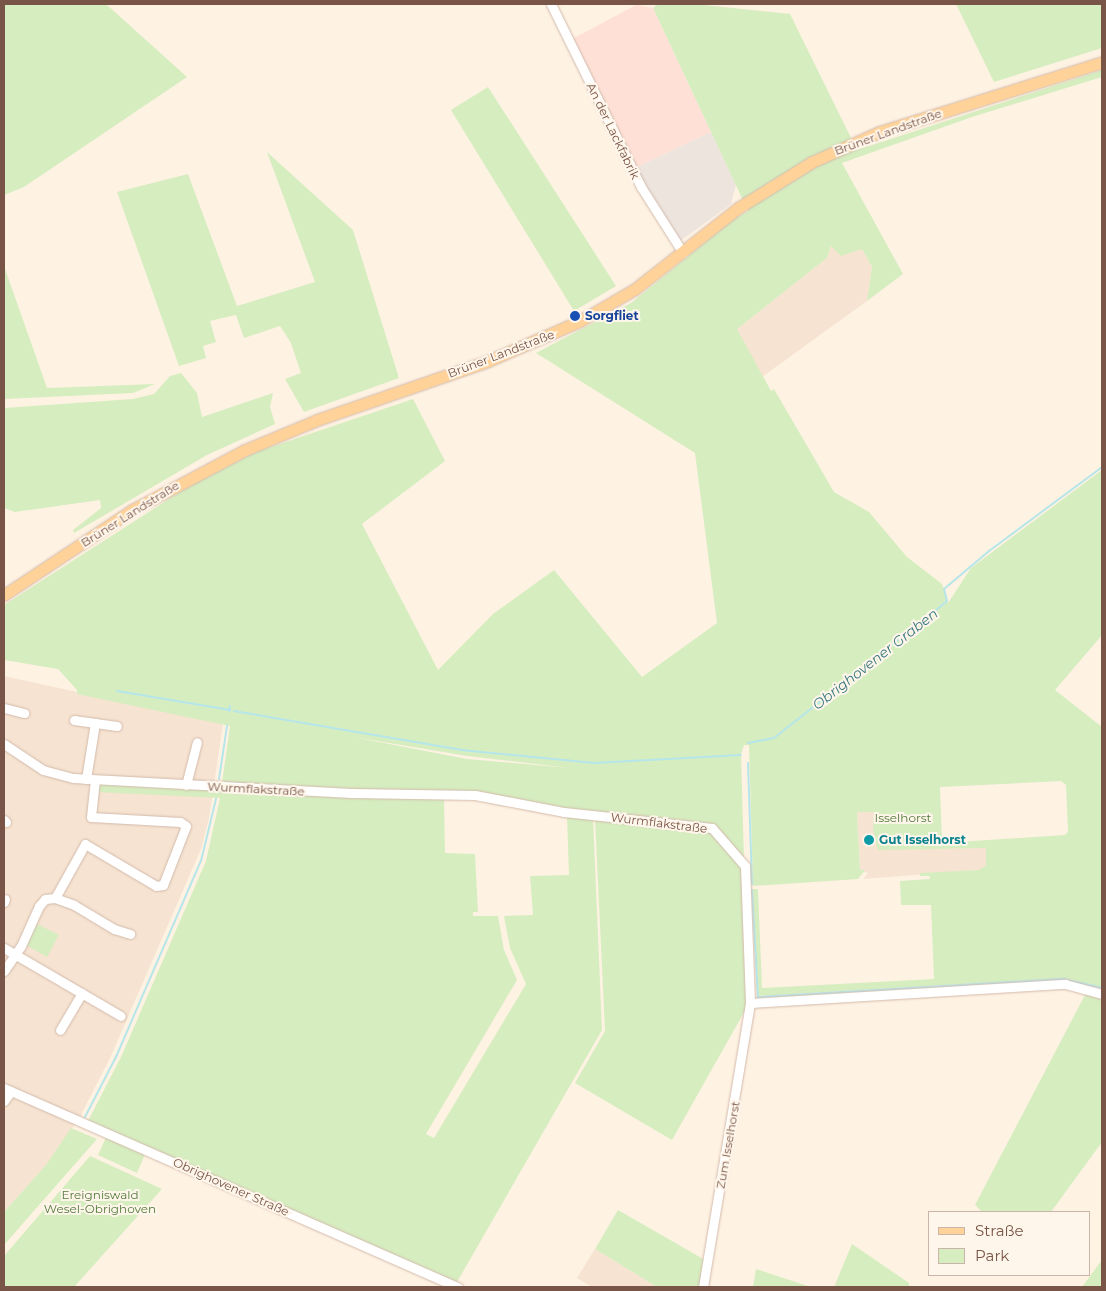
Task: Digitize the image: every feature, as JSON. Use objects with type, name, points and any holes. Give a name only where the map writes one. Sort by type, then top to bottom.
[{"type":"main road","name":"Brüner Landstraße","points":[[4,595],[132,510],[209,467],[317,420],[488,362],[545,338],[614,303],[767,188],[844,146],[1102,62]]},
{"type":"street","name":"An der Lackfabrik","points":[[551,4],[641,187],[683,253]]},
{"type":"street","points":[[4,708],[24,713]]},
{"type":"street","points":[[74,720],[117,726]]},
{"type":"street","points":[[55,898],[85,844],[156,886],[163,885],[186,826],[180,822],[91,817],[90,780],[95,723]]},
{"type":"street","points":[[186,785],[197,742]]},
{"type":"street","name":"Wurmflakstraße","points":[[4,744],[43,770],[90,780],[475,795],[564,812],[712,828],[745,866],[750,1003]]},
{"type":"street","points":[[4,971],[21,946],[38,906],[45,899],[55,898],[130,934]]},
{"type":"street","points":[[4,948],[121,1016]]},
{"type":"street","points":[[750,1003],[1065,984],[1102,994]]},
{"type":"street","points":[[60,1030],[82,993]]},
{"type":"street","name":"Zum Isselhorst","points":[[703,1287],[750,1003]]},
{"type":"street","points":[[4,1101],[8,1089]]},
{"type":"street","name":"Obrighovener Straße","points":[[8,1089],[458,1287]]},
{"type":"shaded area","points":[[636,5],[653,8],[711,132],[635,168],[572,39]]},
{"type":"shaded area","points":[[711,132],[736,185],[731,204],[679,242],[635,168]]},
{"type":"shaded area","points":[[831,246],[862,249],[872,267],[867,301],[762,377],[737,329],[827,258]]},
{"type":"shaded area","points":[[4,676],[223,724],[209,818],[201,849],[111,1056],[80,1117],[46,1165],[4,1212]]},
{"type":"shaded area","points":[[874,811],[875,830],[883,849],[986,848],[986,866],[980,870],[863,879],[868,873],[860,870],[857,812]]},
{"type":"shaded area","points":[[595,1249],[657,1287],[592,1287],[577,1278]]},
{"type":"green space","points":[[4,4],[106,4],[187,77],[24,187],[4,195]]},
{"type":"green space","name":"Isselhorst","points":[[658,4],[694,4],[790,14],[857,150],[1102,70],[1102,77],[972,117],[842,163],[903,274],[867,301],[872,267],[862,249],[841,256],[831,246],[827,258],[737,329],[771,391],[774,389],[834,492],[869,512],[907,557],[942,584],[948,603],[971,568],[1102,470],[1102,635],[1055,690],[1102,727],[1102,987],[1065,978],[757,996],[753,889],[758,889],[762,988],[934,979],[931,905],[901,905],[900,881],[930,879],[929,876],[920,876],[920,873],[979,870],[986,865],[986,848],[878,850],[873,830],[874,812],[857,812],[860,870],[865,870],[858,879],[753,886],[749,745],[744,745],[741,754],[744,859],[717,827],[558,808],[464,791],[444,798],[445,853],[475,854],[478,912],[473,912],[473,916],[498,916],[504,950],[517,980],[426,1134],[434,1138],[526,984],[510,948],[504,916],[533,915],[530,876],[569,875],[567,816],[593,818],[602,1030],[457,1282],[88,1121],[121,1057],[206,861],[220,798],[96,792],[98,784],[221,790],[230,726],[77,694],[77,690],[58,669],[4,660],[4,605],[186,488],[256,452],[413,399],[445,461],[362,524],[438,670],[493,614],[554,570],[642,677],[717,623],[695,453],[536,353],[631,303],[734,219],[748,211],[653,8]],"holes":[[[353,737],[467,756],[570,768],[467,759]],[[1061,781],[1066,785],[1068,832],[1065,835],[942,843],[940,787]]]},
{"type":"green space","points":[[956,4],[1102,4],[1102,48],[994,82]]},
{"type":"green space","points":[[488,87],[616,286],[574,311],[451,110]]},
{"type":"green space","points":[[267,152],[353,230],[399,378],[304,412],[285,379],[301,373],[291,343],[280,326],[244,338],[236,315],[210,321],[216,342],[203,346],[206,358],[179,366],[117,192],[188,174],[237,306],[315,282]]},
{"type":"green space","points":[[4,266],[47,388],[155,384],[133,393],[4,399]]},
{"type":"green space","points":[[181,373],[197,393],[202,417],[273,393],[270,407],[275,424],[207,455],[74,533],[73,530],[101,508],[100,500],[15,512],[4,508],[4,408],[133,399],[154,394],[170,376]]},
{"type":"green space","points":[[595,819],[713,832],[739,864],[743,874],[747,1007],[672,1140],[575,1083],[605,1031]]},
{"type":"green space","points":[[35,923],[59,935],[47,957],[26,945]]},
{"type":"green space","points":[[1086,993],[1102,997],[1102,1142],[1052,1211],[981,1211],[975,1205]]},
{"type":"green space","points":[[71,1128],[97,1139],[4,1245],[4,1212],[46,1165]]},
{"type":"green space","points":[[107,1135],[146,1152],[137,1173],[98,1155]]},
{"type":"green space","name":"Ereigniswald Wesel-Obrighoven","points":[[90,1156],[162,1189],[74,1287],[4,1287],[4,1256]]},
{"type":"green space","points":[[618,1210],[705,1260],[701,1287],[657,1287],[595,1249]]},
{"type":"green space","points":[[852,1244],[909,1283],[909,1287],[834,1287]]},
{"type":"green space","points":[[1102,1260],[1102,1287],[1082,1287]]},
{"type":"green space","points":[[756,1269],[811,1287],[753,1287]]},
{"type":"waterway","name":"Obrighovener Graben","points":[[748,743],[774,738],[947,601],[944,589],[989,551],[1102,467]]},
{"type":"waterway","points":[[117,691],[230,710]]},
{"type":"waterway","points":[[229,711],[230,706]]},
{"type":"waterway","points":[[234,711],[461,750],[594,763],[741,755]]},
{"type":"waterway","points":[[219,779],[227,726]]},
{"type":"waterway","name":"Obrighovener Graben","points":[[748,763],[752,884]]},
{"type":"waterway","points":[[85,1117],[116,1057],[201,861],[216,799]]},
{"type":"waterway","name":"Obrighovener Graben","points":[[752,890],[758,997],[1064,979],[1102,988]]},
{"type":"place","name":"Sorgfliet","points":[[575,316]]},
{"type":"place","name":"Gut Isselhorst","points":[[869,840]]}]
